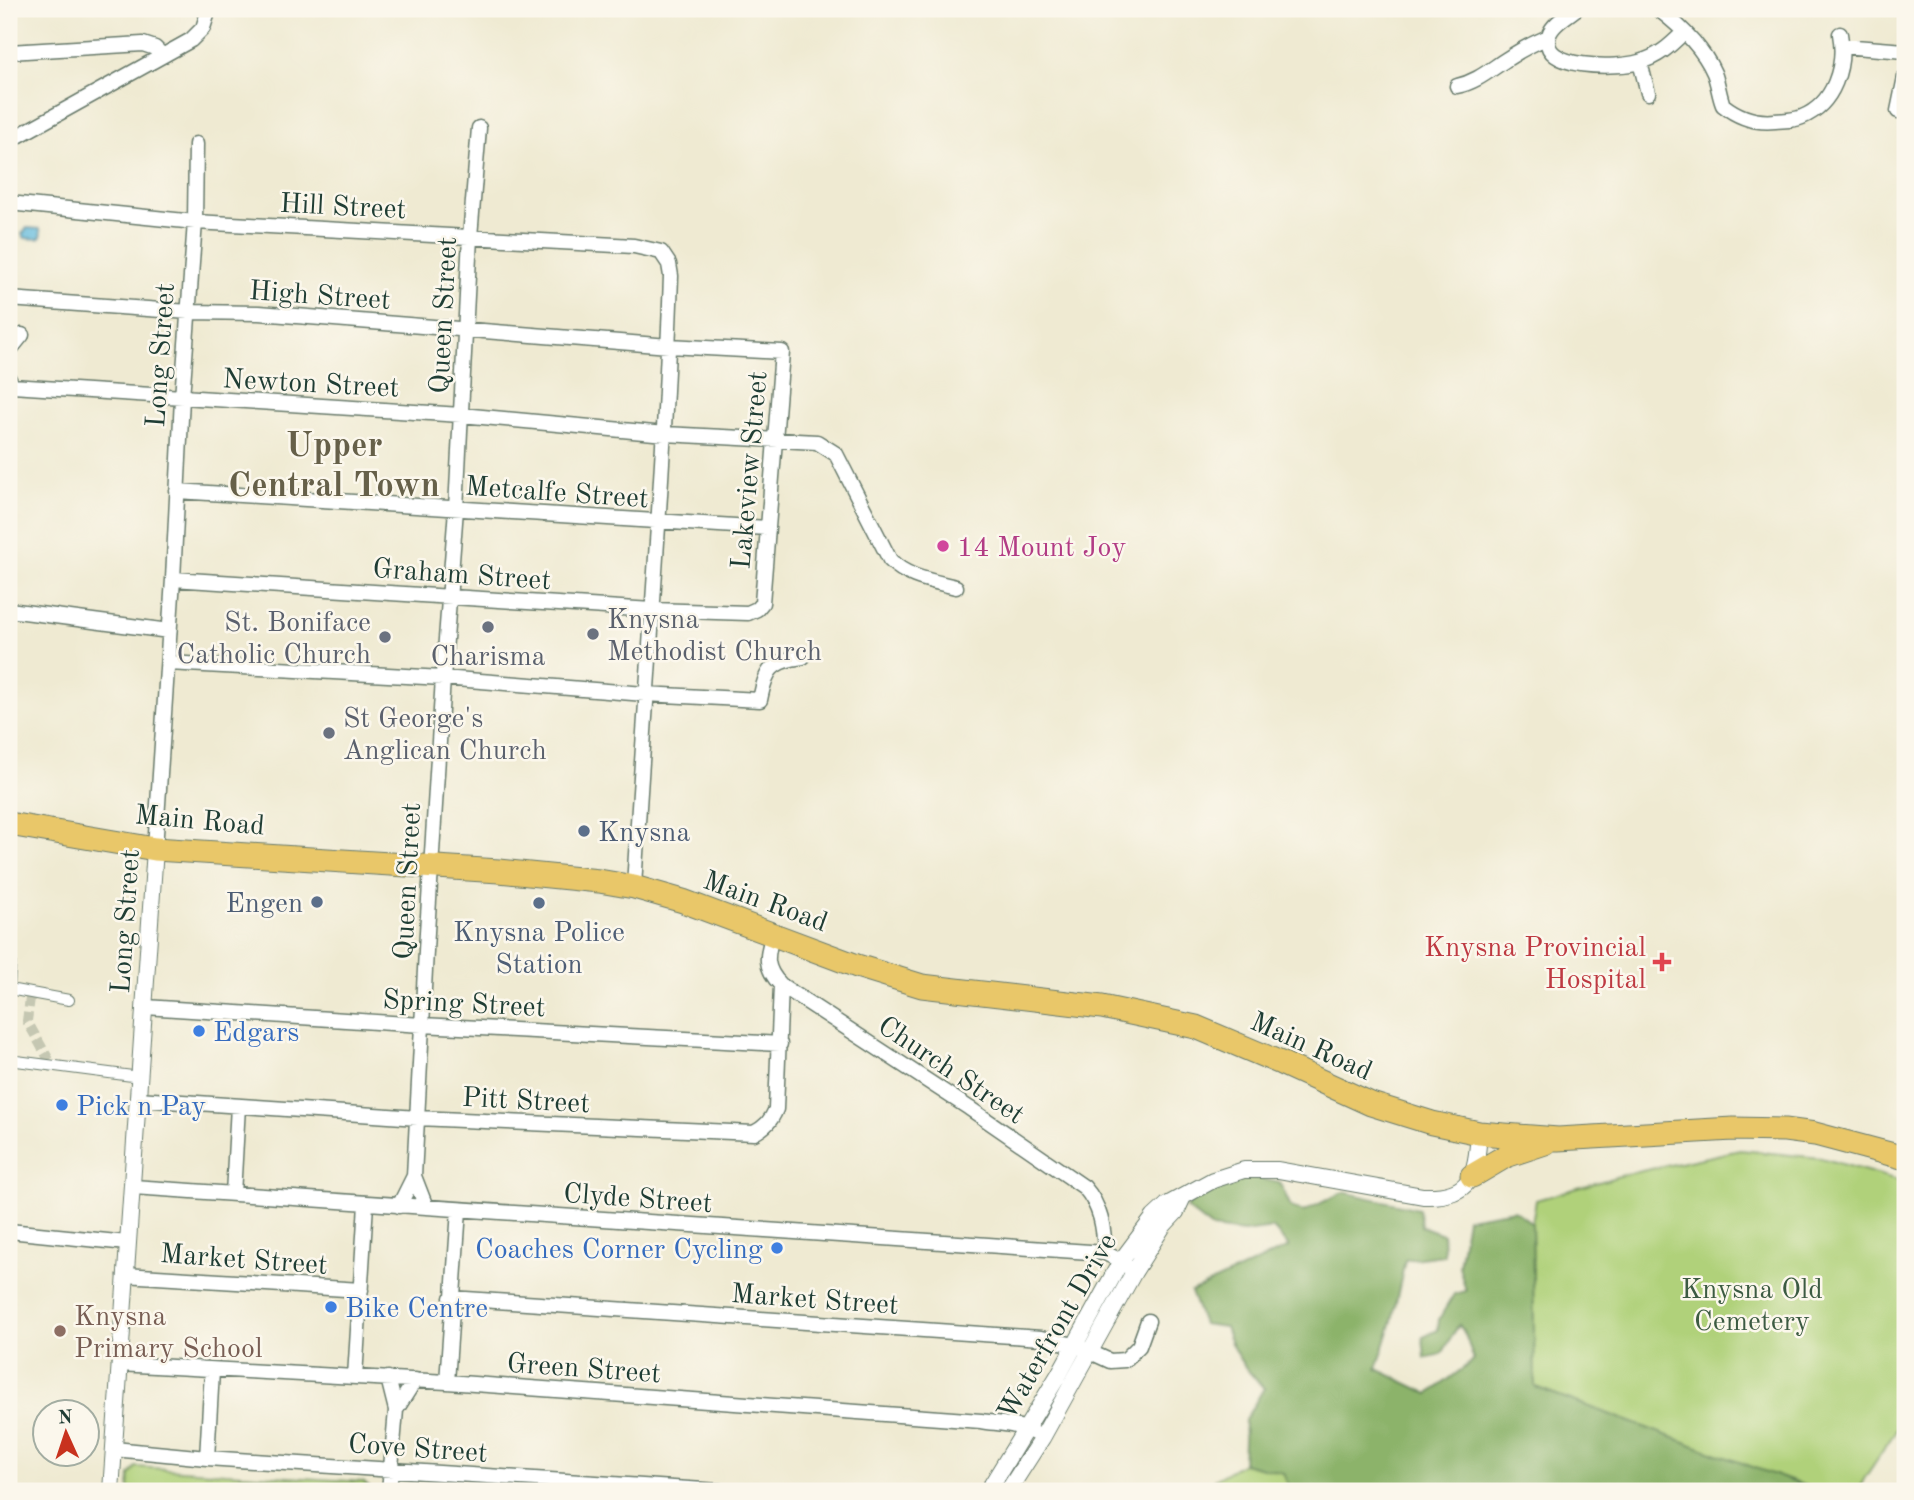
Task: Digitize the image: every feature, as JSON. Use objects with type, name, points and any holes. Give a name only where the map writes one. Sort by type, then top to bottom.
[{"type":"highway","name":"Main Road","points":[[9,824],[155,849],[432,866],[599,881],[634,887],[683,901],[857,966],[922,986],[1102,1007],[1196,1027],[1371,1104],[1433,1123],[1479,1133],[1558,1139]]},
{"type":"highway","points":[[1472,1176],[1506,1156],[1558,1139],[1733,1129],[1785,1130],[1815,1134],[1905,1158]]},
{"type":"street","points":[[9,141],[197,35],[203,28],[209,9]]},
{"type":"street","points":[[1576,9],[1550,31],[1548,37],[1551,49],[1556,55],[1571,62],[1604,67],[1640,62],[1667,49],[1684,33]]},
{"type":"street","points":[[1658,9],[1671,18],[1706,58],[1723,105],[1745,117],[1762,122],[1798,119],[1818,106],[1828,95],[1842,66],[1841,40],[1905,51]]},
{"type":"street","points":[[1457,86],[1476,80],[1531,44],[1548,37]]},
{"type":"street","points":[[9,52],[143,44],[155,48],[162,55]]},
{"type":"street","points":[[1640,62],[1648,93]]},
{"type":"street","points":[[1898,111],[1905,77]]},
{"type":"street","name":"Queen Street","points":[[399,1206],[414,1176],[479,128]]},
{"type":"street","name":"Long Street","points":[[111,1491],[168,663],[182,398],[195,222],[196,144]]},
{"type":"street","name":"Hill Street","points":[[9,203],[195,222],[634,246],[661,252],[669,264],[669,346]]},
{"type":"street","name":"High Street","points":[[9,299],[189,312],[260,313],[669,346]]},
{"type":"street","points":[[9,351],[22,335]]},
{"type":"street","points":[[634,887],[669,346]]},
{"type":"street","name":"Lakeview Street","points":[[669,346],[782,352],[762,603],[748,613]]},
{"type":"street","name":"Newton Street","points":[[10,383],[182,398],[461,415],[665,434],[817,442],[836,454],[890,560],[918,578],[956,587]]},
{"type":"street","name":"Metcalfe Street","points":[[177,491],[766,528]]},
{"type":"street","name":"Graham Street","points":[[173,579],[652,610],[748,613]]},
{"type":"street","points":[[9,610],[169,631]]},
{"type":"street","points":[[168,663],[443,678],[760,700],[764,681],[774,665],[782,660],[803,657]]},
{"type":"street","points":[[773,934],[766,961],[773,977],[781,985]]},
{"type":"street","points":[[9,937],[12,940],[9,989],[30,996],[69,1000]]},
{"type":"street","name":"Pitt Street","points":[[138,1099],[418,1118],[754,1132],[772,1119],[776,1109],[781,985]]},
{"type":"street","name":"Church Street","points":[[781,985],[1084,1187],[1093,1197],[1099,1212],[1104,1228],[1105,1253]]},
{"type":"street","name":"Spring Street","points":[[145,1007],[780,1044]]},
{"type":"street","points":[[9,1060],[53,1063],[140,1077]]},
{"type":"street","points":[[233,1194],[238,1106]]},
{"type":"street","points":[[1472,1176],[1479,1133]]},
{"type":"street","name":"Waterfront Drive","points":[[988,1491],[1082,1348],[1154,1217],[1167,1205],[1213,1180],[1244,1170],[1278,1170],[1442,1197],[1453,1194],[1472,1176]]},
{"type":"street","name":"Queen Street","points":[[414,1176],[426,1207]]},
{"type":"street","name":"Clyde Street","points":[[133,1187],[1105,1253],[1128,1266]]},
{"type":"street","points":[[355,1377],[366,1204]]},
{"type":"street","points":[[447,1382],[459,1210]]},
{"type":"street","points":[[9,1231],[127,1243]]},
{"type":"street","name":"Market Street","points":[[125,1275],[361,1290]]},
{"type":"street","name":"Market Street","points":[[452,1298],[1041,1338],[1082,1348],[1110,1361],[1125,1360],[1139,1346],[1149,1321]]},
{"type":"street","name":"Waterfront Drive","points":[[1008,1491],[1042,1438],[1082,1348]]},
{"type":"street","name":"Green Street","points":[[119,1364],[212,1371],[388,1378],[981,1421],[1027,1429],[1042,1438]]},
{"type":"street","points":[[207,1458],[212,1371]]},
{"type":"street","points":[[388,1378],[396,1410],[389,1491]]},
{"type":"street","points":[[396,1410],[415,1380]]},
{"type":"street","name":"Cove Street","points":[[114,1449],[207,1458],[720,1491]]},
{"type":"green space","name":"Knysna Old Cemetery","points":[[1740,1150],[1821,1158],[1905,1182],[1905,1413],[1858,1491],[1818,1491],[1535,1387],[1532,1223],[1536,1200],[1623,1175]]},
{"type":"green space","points":[[1244,1175],[1280,1183],[1291,1207],[1303,1212],[1343,1192],[1419,1209],[1421,1226],[1443,1234],[1444,1255],[1405,1260],[1392,1321],[1377,1369],[1429,1394],[1474,1360],[1459,1324],[1442,1354],[1425,1358],[1423,1337],[1438,1330],[1439,1319],[1454,1294],[1466,1291],[1459,1266],[1467,1218],[1514,1210],[1532,1223],[1535,1387],[1818,1491],[1291,1491],[1283,1473],[1243,1463],[1245,1420],[1264,1388],[1240,1360],[1225,1327],[1203,1324],[1191,1292],[1289,1247],[1273,1228],[1244,1232],[1212,1228],[1186,1208],[1201,1192]]},
{"type":"green space","points":[[1243,1463],[1283,1473],[1291,1491],[1221,1491],[1214,1480]]},
{"type":"green space","points":[[136,1467],[363,1482],[371,1491],[129,1491],[130,1475]]},
{"type":"water","points":[[27,228],[40,229],[41,237],[25,238],[22,234]]},
{"type":"tunnel","points":[[30,998],[27,1021],[49,1060]]},
{"type":"place","name":"14 Mount Joy","points":[[943,546]]},
{"type":"place","name":"Charisma","points":[[488,627]]},
{"type":"place","name":"Knysna Methodist Church","points":[[593,634]]},
{"type":"place","name":"St. Boniface Catholic Church","points":[[385,637]]},
{"type":"place","name":"St George's Anglican Church","points":[[329,733]]},
{"type":"place","name":"Knysna","points":[[584,831]]},
{"type":"place","name":"Engen","points":[[317,902]]},
{"type":"place","name":"Knysna Police Station","points":[[539,903]]},
{"type":"place","name":"Knysna Provincial Hospital","points":[[1662,962]]},
{"type":"place","name":"Edgars","points":[[199,1031]]},
{"type":"place","name":"Pick n Pay","points":[[62,1105]]},
{"type":"place","name":"Coaches Corner Cycling","points":[[777,1248]]},
{"type":"place","name":"Bike Centre","points":[[331,1307]]},
{"type":"place","name":"Knysna Primary School","points":[[60,1331]]},
{"type":"district","name":"Upper Central Town","points":[[334,464]]}]
